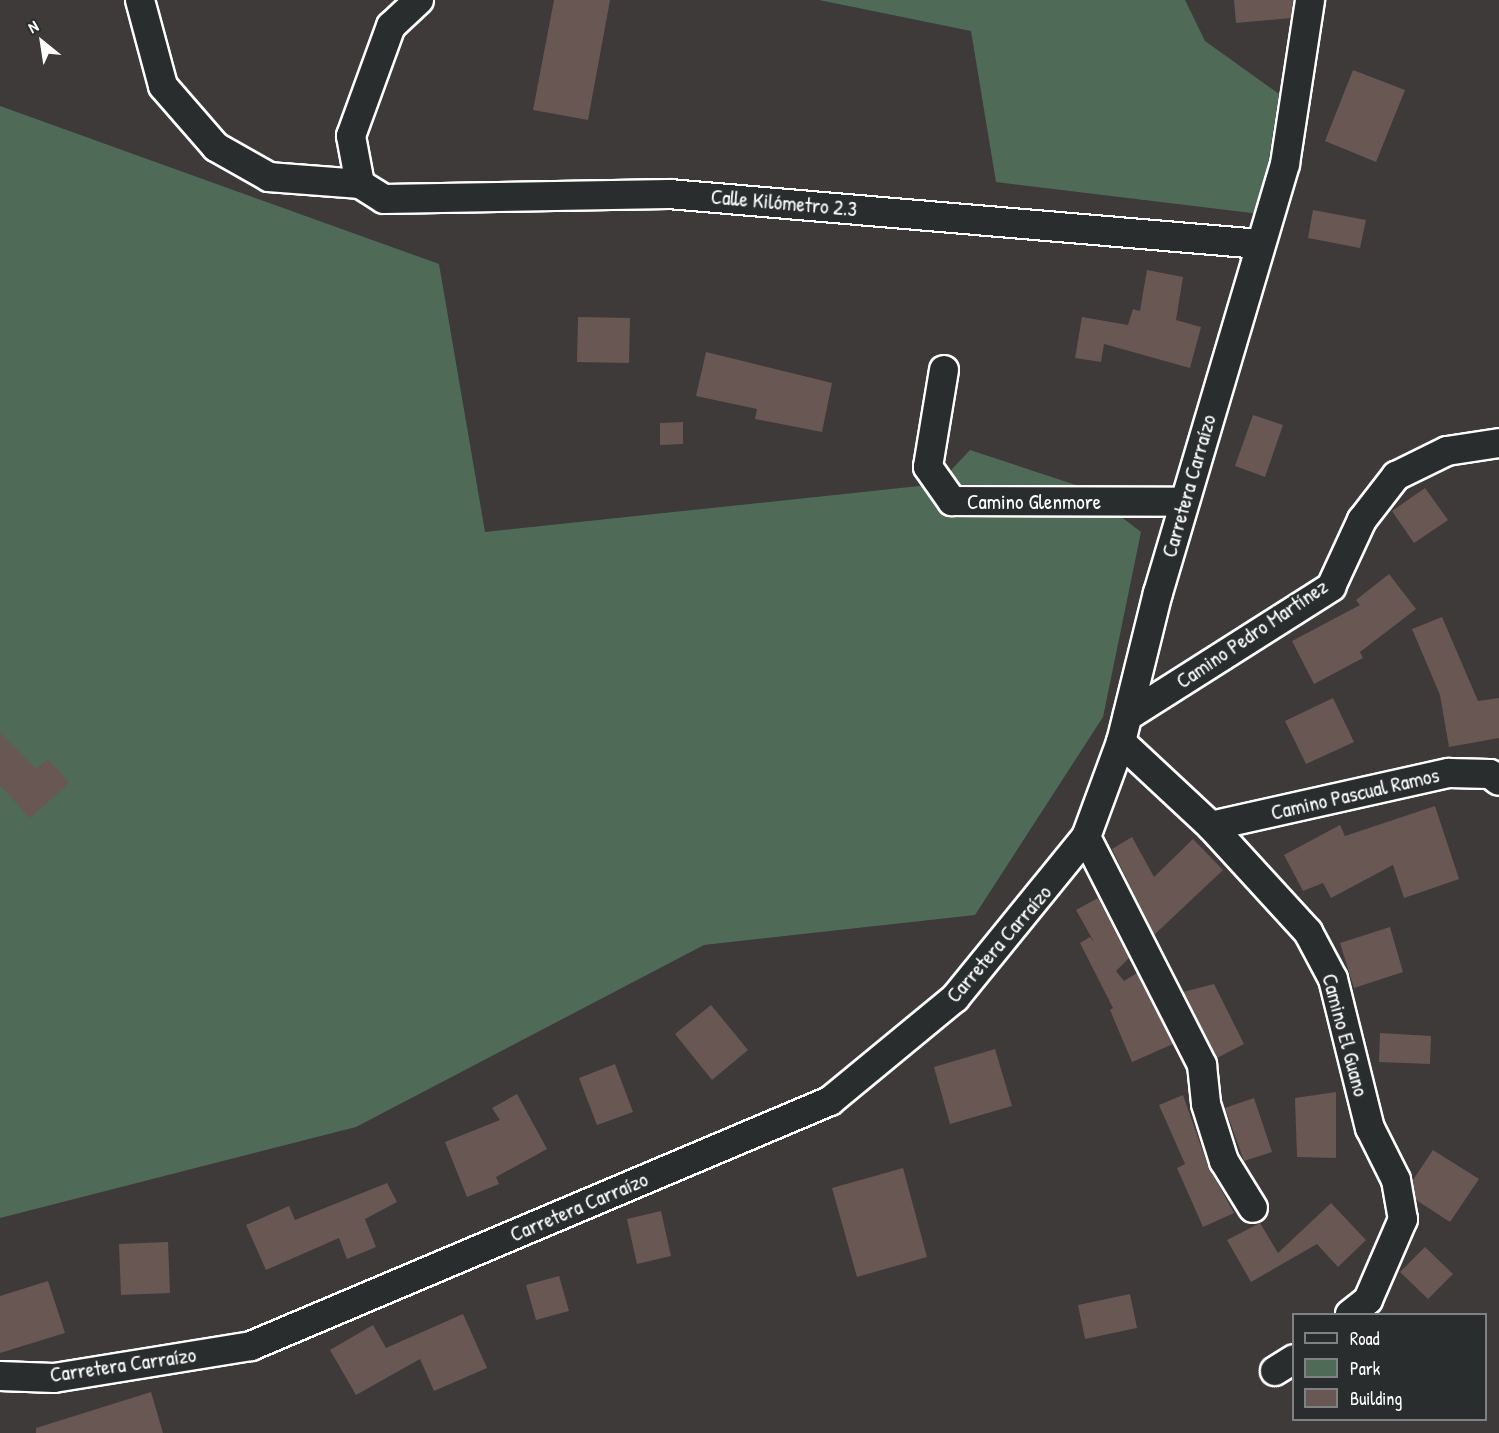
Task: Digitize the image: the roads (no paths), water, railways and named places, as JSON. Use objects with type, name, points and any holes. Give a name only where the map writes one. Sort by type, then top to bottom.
[{"type":"street","points":[[140,0],[163,87],[216,147],[269,177],[360,183],[351,136],[392,26],[419,0]]},
{"type":"street","name":"Carretera Carraízo","points":[[0,1376],[54,1378],[251,1346],[830,1101],[955,998],[1086,837],[1124,729],[1184,502],[1285,164],[1310,0]]},
{"type":"street","name":"Calle Kilómetro 2.3","points":[[360,183],[384,199],[669,194],[1260,244]]},
{"type":"street","name":"Camino Glenmore","points":[[944,370],[928,467],[952,501],[1184,502]]},
{"type":"street","name":"Camino Pedro Martínez","points":[[1124,729],[1331,587],[1362,520],[1396,476],[1447,451],[1499,443]]},
{"type":"street","name":"Camino El Guano","points":[[1124,729],[1308,932],[1334,979],[1370,1128],[1396,1180],[1403,1219],[1368,1300],[1351,1313]]},
{"type":"street","name":"Camino Pascual Ramos","points":[[1211,826],[1449,773],[1490,774],[1499,781]]},
{"type":"street","points":[[1086,837],[1202,1065],[1206,1104],[1224,1161],[1253,1208]]}]
